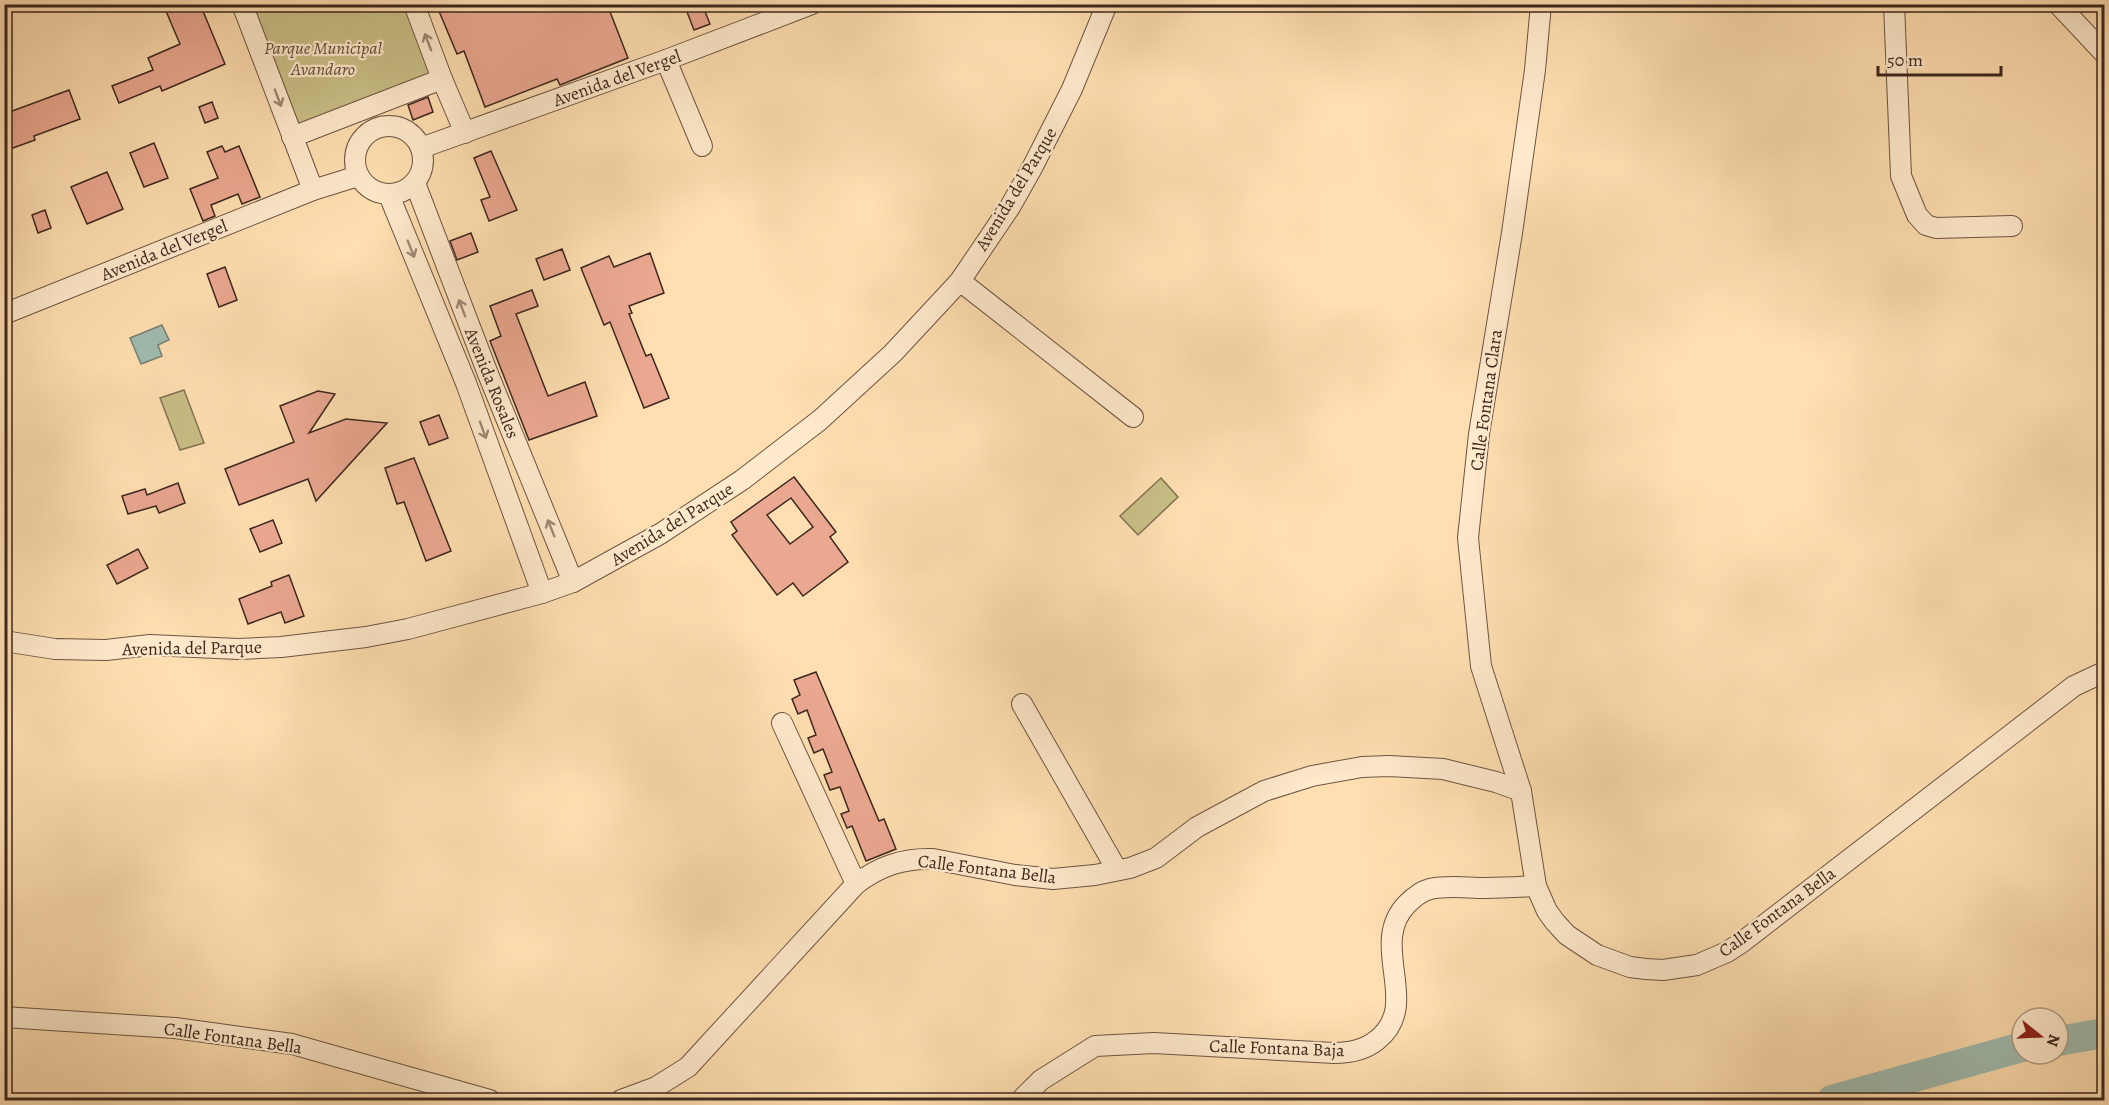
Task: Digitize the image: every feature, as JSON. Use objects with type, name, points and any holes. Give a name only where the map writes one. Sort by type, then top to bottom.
[{"type":"street","points":[[242,4],[313,190]]},
{"type":"street","points":[[414,4],[465,133]]},
{"type":"street","name":"Avenida del Vergel","points":[[421,148],[666,60],[812,4]]},
{"type":"street","name":"Avenida del Parque","points":[[4,641],[55,649],[106,651],[150,645],[238,648],[292,646],[355,638],[408,628],[542,593],[573,582],[643,544],[702,508],[781,451],[857,387],[907,339],[960,281],[998,226],[1032,168],[1072,89],[1107,4]]},
{"type":"street","name":"Calle Fontana Clara","points":[[1521,791],[1481,666],[1468,538],[1479,434],[1512,233],[1535,70],[1540,4]]},
{"type":"street","points":[[1894,4],[1901,176],[1917,215],[1926,225],[1936,228],[2012,226]]},
{"type":"street","points":[[2058,4],[2104,53]]},
{"type":"street","points":[[666,60],[702,146]]},
{"type":"street","points":[[292,137],[442,79]]},
{"type":"street","points":[[367,109],[376,128]]},
{"type":"street","points":[[398,127],[409,132],[421,148],[423,162],[421,173],[414,183],[403,191],[389,195],[371,190],[358,176],[355,154],[359,143],[366,134],[376,128],[398,127]]},
{"type":"street","name":"Avenida del Vergel","points":[[4,314],[313,190],[358,176]]},
{"type":"street","name":"Avenida Rosales","points":[[414,183],[488,374],[573,582]]},
{"type":"street","name":"Avenida Rosales","points":[[389,195],[466,383],[542,593]]},
{"type":"street","points":[[960,281],[1133,417]]},
{"type":"street","points":[[466,383],[488,374]]},
{"type":"street","name":"Calle Fontana Bella","points":[[621,1101],[656,1087],[688,1067],[856,884],[867,875],[886,866],[919,858],[933,859],[1015,875],[1044,878],[1072,878],[1130,868],[1156,858],[1197,827],[1241,802],[1288,783],[1337,770],[1389,766],[1443,770],[1496,782],[1521,791],[1536,886],[1546,910],[1567,935],[1613,962],[1638,968],[1663,970],[1697,965],[1741,943],[2074,686],[2104,672]]},
{"type":"street","points":[[1022,704],[1117,870]]},
{"type":"street","points":[[782,723],[856,884]]},
{"type":"street","name":"Calle Fontana Baja","points":[[1021,1101],[1041,1080],[1095,1046],[1154,1042],[1334,1053],[1345,1053],[1364,1048],[1381,1037],[1395,1012],[1396,993],[1390,952],[1392,932],[1400,914],[1413,899],[1430,889],[1536,886]]},
{"type":"street","name":"Calle Fontana Bella","points":[[4,1017],[175,1028],[292,1044],[490,1101]]},
{"type":"green space","name":"Parque Municipal Avandaro","points":[[245,5],[412,5],[438,72],[291,129]]},
{"type":"green space","points":[[184,390],[204,443],[180,450],[160,398]]},
{"type":"green space","points":[[1161,478],[1178,497],[1138,535],[1120,516]]},
{"type":"shaded area","points":[[162,325],[169,340],[158,345],[162,356],[141,364],[130,338]]},
{"type":"building","points":[[163,4],[200,4],[225,64],[162,91],[160,86],[119,103],[112,86],[153,70],[148,58],[180,44]]},
{"type":"building","points":[[436,4],[607,4],[628,58],[560,85],[557,79],[485,107],[464,51],[457,54]]},
{"type":"building","points":[[684,4],[702,4],[710,24],[694,30]]},
{"type":"building","points":[[69,90],[80,119],[34,136],[35,140],[10,149],[4,133],[4,114]]},
{"type":"building","points":[[428,97],[433,112],[413,120],[408,105]]},
{"type":"building","points":[[212,102],[218,118],[205,123],[199,107]]},
{"type":"building","points":[[154,143],[168,178],[144,187],[130,153]]},
{"type":"building","points":[[222,146],[225,152],[239,146],[260,197],[242,204],[238,194],[211,205],[215,216],[203,221],[190,189],[218,178],[207,152]]},
{"type":"building","points":[[491,151],[517,210],[489,221],[481,200],[490,197],[474,158]]},
{"type":"building","points":[[107,172],[123,209],[87,224],[71,187]]},
{"type":"building","points":[[45,210],[51,228],[38,233],[32,215]]},
{"type":"building","points":[[471,233],[478,252],[457,260],[450,241]]},
{"type":"building","points":[[562,249],[570,270],[544,280],[536,259]]},
{"type":"building","points":[[650,253],[664,293],[629,306],[632,313],[629,314],[646,356],[651,354],[669,398],[644,408],[610,322],[604,325],[581,268],[609,256],[614,267]]},
{"type":"building","points":[[225,267],[237,300],[219,307],[207,274]]},
{"type":"building","points":[[532,290],[538,306],[516,314],[548,396],[585,382],[597,416],[529,440],[490,341],[501,336],[490,306]]},
{"type":"building","points":[[318,391],[335,394],[309,433],[346,419],[387,423],[316,501],[308,479],[239,505],[225,469],[294,442],[280,406]]},
{"type":"building","points":[[439,415],[448,438],[429,445],[420,422]]},
{"type":"building","points":[[414,458],[451,551],[426,561],[404,502],[397,504],[385,468]]},
{"type":"building","points":[[794,477],[836,532],[830,537],[848,562],[803,596],[793,583],[777,595],[732,535],[737,531],[731,522]],"holes":[[[791,498],[813,527],[790,544],[767,515]]]},
{"type":"building","points":[[178,483],[185,503],[159,513],[156,506],[128,514],[122,496],[145,489],[147,495]]},
{"type":"building","points":[[273,520],[282,543],[260,552],[250,529]]},
{"type":"building","points":[[138,549],[148,568],[117,584],[107,565]]},
{"type":"building","points":[[289,575],[304,616],[285,623],[281,612],[248,624],[239,599],[272,586],[271,582]]},
{"type":"building","points":[[816,672],[879,821],[884,819],[896,849],[866,861],[852,826],[847,828],[841,814],[849,811],[840,787],[830,790],[824,775],[832,772],[823,749],[814,753],[808,738],[816,735],[807,710],[798,714],[792,699],[800,695],[794,680]]},
{"type":"waterway","points":[[2070,1039],[2104,1033]]},
{"type":"waterway","points":[[1832,1100],[2010,1050]]}]
